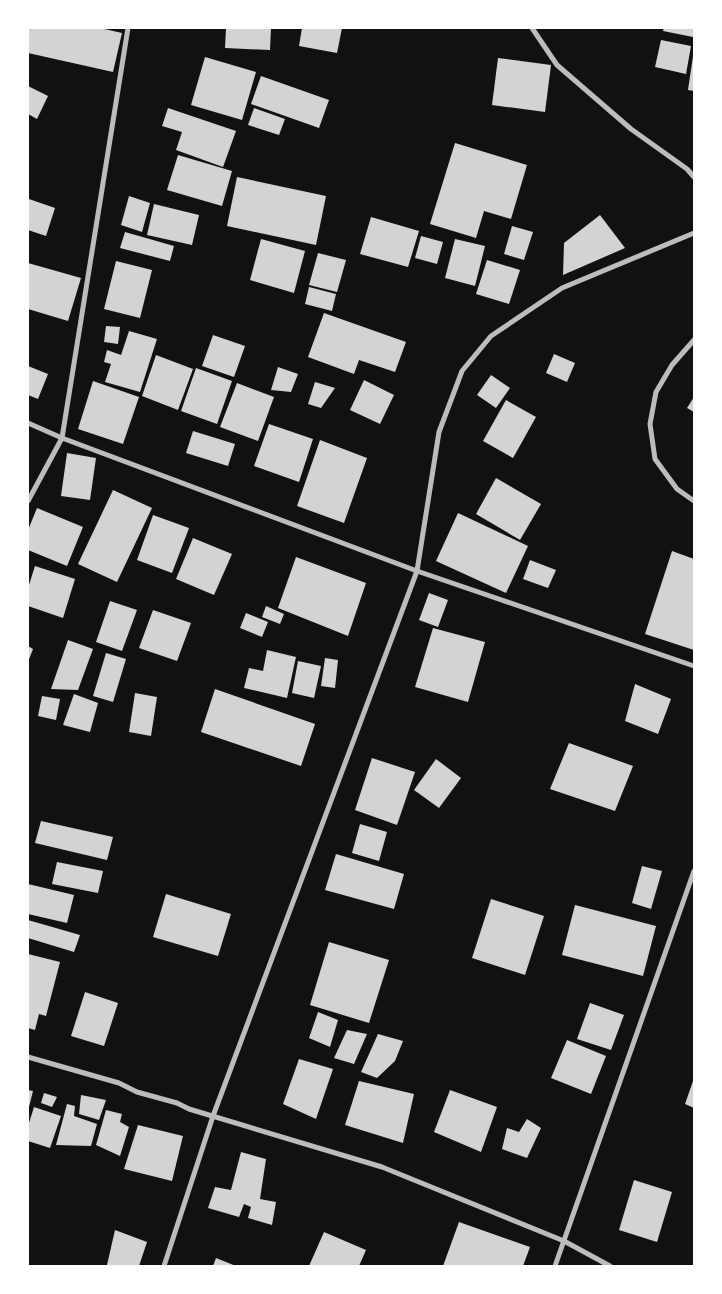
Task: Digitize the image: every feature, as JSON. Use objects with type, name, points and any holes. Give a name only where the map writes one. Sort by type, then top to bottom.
[{"type":"street","points":[[28,501],[62,438],[128,28]]},
{"type":"street","points":[[532,28],[557,65],[632,130],[687,169],[694,177]]},
{"type":"street","points":[[164,1266],[213,1116],[417,571],[439,432],[462,371],[491,336],[562,288],[694,233]]},
{"type":"street","points":[[694,340],[672,365],[656,392],[650,424],[655,459],[677,489],[694,501]]},
{"type":"street","points":[[28,423],[62,438],[417,571],[694,666]]},
{"type":"street","points":[[555,1266],[694,871]]},
{"type":"street","points":[[28,1057],[119,1083],[137,1092],[176,1103],[189,1109],[382,1167],[564,1241],[610,1266]]},
{"type":"building","points":[[28,28],[100,28],[122,33],[113,72],[28,53]]},
{"type":"building","points":[[226,28],[271,28],[270,50],[225,48]]},
{"type":"building","points":[[302,28],[342,28],[337,53],[299,46]]},
{"type":"building","points":[[664,28],[694,28],[693,37],[663,31]]},
{"type":"building","points":[[661,40],[691,46],[686,74],[655,67]]},
{"type":"building","points":[[694,56],[694,91],[688,90]]},
{"type":"building","points":[[205,57],[256,72],[242,120],[191,105]]},
{"type":"building","points":[[498,58],[551,65],[545,112],[492,105]]},
{"type":"building","points":[[261,76],[329,100],[319,128],[251,104]]},
{"type":"building","points":[[28,86],[48,96],[37,119],[28,114]]},
{"type":"building","points":[[168,108],[236,131],[223,167],[176,150],[182,132],[162,126]]},
{"type":"building","points":[[254,108],[285,119],[279,135],[248,125]]},
{"type":"building","points":[[455,143],[527,165],[511,219],[484,211],[476,238],[430,224]]},
{"type":"building","points":[[178,155],[232,171],[222,206],[167,190]]},
{"type":"building","points":[[237,177],[326,196],[316,245],[227,226]]},
{"type":"building","points":[[129,196],[150,203],[142,232],[121,225]]},
{"type":"building","points":[[29,199],[55,208],[46,236],[28,230]]},
{"type":"building","points":[[154,204],[199,215],[192,245],[147,235]]},
{"type":"building","points":[[600,215],[625,248],[563,275],[564,243]]},
{"type":"building","points":[[371,217],[419,231],[408,267],[360,254]]},
{"type":"building","points":[[512,226],[533,232],[524,260],[504,254]]},
{"type":"building","points":[[125,232],[174,246],[170,261],[120,248]]},
{"type":"building","points":[[421,236],[443,242],[437,264],[415,258]]},
{"type":"building","points":[[261,239],[305,251],[294,293],[250,280]]},
{"type":"building","points":[[455,239],[485,246],[475,286],[445,278]]},
{"type":"building","points":[[318,253],[346,260],[337,292],[309,285]]},
{"type":"building","points":[[487,260],[520,270],[509,304],[476,294]]},
{"type":"building","points":[[116,261],[152,270],[140,318],[104,309]]},
{"type":"building","points":[[28,263],[81,278],[68,321],[28,309]]},
{"type":"building","points":[[309,287],[336,294],[332,311],[305,304]]},
{"type":"building","points":[[324,313],[406,342],[395,372],[359,360],[354,374],[308,357]]},
{"type":"building","points":[[106,326],[120,327],[118,344],[104,342]]},
{"type":"building","points":[[129,331],[157,339],[140,392],[105,382],[111,364],[104,362],[107,350],[121,355]]},
{"type":"building","points":[[213,335],[245,346],[234,377],[202,366]]},
{"type":"building","points":[[554,354],[575,363],[567,382],[546,373]]},
{"type":"building","points":[[156,355],[193,369],[178,410],[142,396]]},
{"type":"building","points":[[28,366],[48,374],[38,399],[28,395]]},
{"type":"building","points":[[278,367],[298,374],[291,392],[271,390]]},
{"type":"building","points":[[196,368],[232,381],[217,424],[181,411]]},
{"type":"building","points":[[491,375],[510,388],[496,408],[477,395]]},
{"type":"building","points":[[364,380],[394,395],[380,424],[350,410]]},
{"type":"building","points":[[93,381],[139,397],[123,444],[78,429]]},
{"type":"building","points":[[315,382],[335,388],[321,408],[308,404]]},
{"type":"building","points":[[237,383],[274,397],[258,441],[220,427]]},
{"type":"building","points":[[694,397],[694,412],[687,408]]},
{"type":"building","points":[[506,400],[536,417],[513,458],[483,441]]},
{"type":"building","points":[[269,424],[313,439],[299,482],[254,466]]},
{"type":"building","points":[[193,431],[235,444],[228,466],[186,453]]},
{"type":"building","points":[[320,440],[367,458],[344,523],[297,506]]},
{"type":"building","points":[[67,453],[96,458],[90,500],[61,496]]},
{"type":"building","points":[[496,478],[541,504],[520,540],[476,514]]},
{"type":"building","points":[[113,490],[152,508],[117,582],[78,564]]},
{"type":"building","points":[[37,508],[83,527],[67,566],[28,550],[28,530]]},
{"type":"building","points":[[458,513],[528,546],[506,593],[436,561]]},
{"type":"building","points":[[153,515],[189,528],[172,573],[137,560]]},
{"type":"building","points":[[193,538],[232,554],[214,595],[176,579]]},
{"type":"building","points":[[672,551],[694,559],[694,650],[645,634]]},
{"type":"building","points":[[296,557],[366,583],[348,636],[278,608]]},
{"type":"building","points":[[530,560],[556,570],[548,588],[523,579]]},
{"type":"building","points":[[35,566],[75,579],[63,618],[28,606],[28,588]]},
{"type":"building","points":[[429,593],[448,600],[438,627],[419,620]]},
{"type":"building","points":[[110,601],[137,610],[122,651],[96,642]]},
{"type":"building","points":[[266,606],[284,614],[280,624],[262,617]]},
{"type":"building","points":[[153,610],[191,623],[177,661],[139,648]]},
{"type":"building","points":[[246,613],[268,622],[262,637],[240,628]]},
{"type":"building","points":[[433,628],[485,642],[468,702],[415,687]]},
{"type":"building","points":[[68,640],[93,649],[78,690],[51,689]]},
{"type":"building","points":[[28,646],[33,649],[28,662]]},
{"type":"building","points":[[267,650],[296,657],[287,698],[244,688],[249,668],[263,671]]},
{"type":"building","points":[[106,653],[126,659],[113,702],[93,696]]},
{"type":"building","points":[[325,658],[338,660],[335,688],[321,686]]},
{"type":"building","points":[[298,661],[321,666],[314,698],[292,693]]},
{"type":"building","points":[[635,684],[671,699],[658,734],[625,721]]},
{"type":"building","points":[[215,689],[315,724],[301,766],[201,732]]},
{"type":"building","points":[[135,693],[157,697],[151,736],[129,732]]},
{"type":"building","points":[[74,694],[98,703],[90,732],[63,725]]},
{"type":"building","points":[[42,696],[60,699],[56,720],[38,716]]},
{"type":"building","points":[[569,743],[633,766],[615,811],[550,789]]},
{"type":"building","points":[[372,758],[415,772],[397,825],[355,810]]},
{"type":"building","points":[[436,759],[461,778],[439,808],[414,790]]},
{"type":"building","points":[[41,821],[113,837],[107,860],[35,843]]},
{"type":"building","points":[[360,824],[387,832],[379,861],[352,853]]},
{"type":"building","points":[[336,854],[404,874],[394,909],[325,890]]},
{"type":"building","points":[[57,862],[103,871],[98,893],[52,884]]},
{"type":"building","points":[[642,866],[662,871],[651,909],[632,903]]},
{"type":"building","points":[[28,884],[74,895],[67,923],[28,914]]},
{"type":"building","points":[[166,894],[231,914],[218,956],[153,937]]},
{"type":"building","points":[[491,899],[544,916],[525,975],[472,958]]},
{"type":"building","points":[[575,905],[656,926],[643,976],[562,955]]},
{"type":"building","points":[[28,920],[80,935],[74,952],[28,938]]},
{"type":"building","points":[[329,942],[389,960],[369,1023],[310,1005]]},
{"type":"building","points":[[28,954],[60,962],[46,1016],[39,1014],[35,1030],[28,1028]]},
{"type":"building","points":[[85,992],[118,1003],[104,1046],[71,1036]]},
{"type":"building","points":[[590,1003],[624,1015],[611,1050],[577,1039]]},
{"type":"building","points":[[318,1012],[338,1020],[330,1047],[309,1038]]},
{"type":"building","points":[[347,1030],[367,1034],[354,1064],[334,1058]]},
{"type":"building","points":[[378,1034],[403,1041],[395,1061],[377,1078],[361,1072]]},
{"type":"building","points":[[567,1040],[606,1056],[591,1094],[551,1078]]},
{"type":"building","points":[[299,1059],[333,1069],[316,1119],[283,1104]]},
{"type":"building","points":[[694,1078],[694,1108],[685,1104]]},
{"type":"building","points":[[359,1081],[414,1094],[403,1143],[345,1125]]},
{"type":"building","points":[[28,1090],[33,1091],[28,1111]]},
{"type":"building","points":[[450,1090],[497,1107],[481,1152],[434,1132]]},
{"type":"building","points":[[44,1093],[57,1097],[52,1107],[41,1103]]},
{"type":"building","points":[[81,1095],[106,1100],[99,1120],[79,1114]]},
{"type":"building","points":[[67,1104],[75,1106],[74,1116],[97,1124],[91,1146],[56,1145]]},
{"type":"building","points":[[34,1107],[61,1116],[50,1148],[28,1141],[28,1126]]},
{"type":"building","points":[[106,1110],[122,1114],[120,1122],[129,1127],[120,1156],[96,1145]]},
{"type":"building","points":[[527,1119],[541,1128],[527,1158],[502,1149],[507,1128],[519,1132]]},
{"type":"building","points":[[138,1125],[183,1136],[172,1181],[124,1169]]},
{"type":"building","points":[[241,1152],[266,1159],[260,1199],[276,1202],[272,1225],[248,1218],[251,1207],[244,1204],[239,1217],[208,1208],[215,1187],[231,1190]]},
{"type":"building","points":[[634,1180],[672,1192],[657,1242],[619,1230]]},
{"type":"building","points":[[459,1222],[530,1247],[523,1266],[443,1266]]},
{"type":"building","points":[[115,1230],[147,1242],[139,1266],[107,1265]]},
{"type":"building","points":[[324,1232],[366,1250],[359,1266],[309,1266]]},
{"type":"building","points":[[216,1258],[236,1266],[213,1266]]}]
